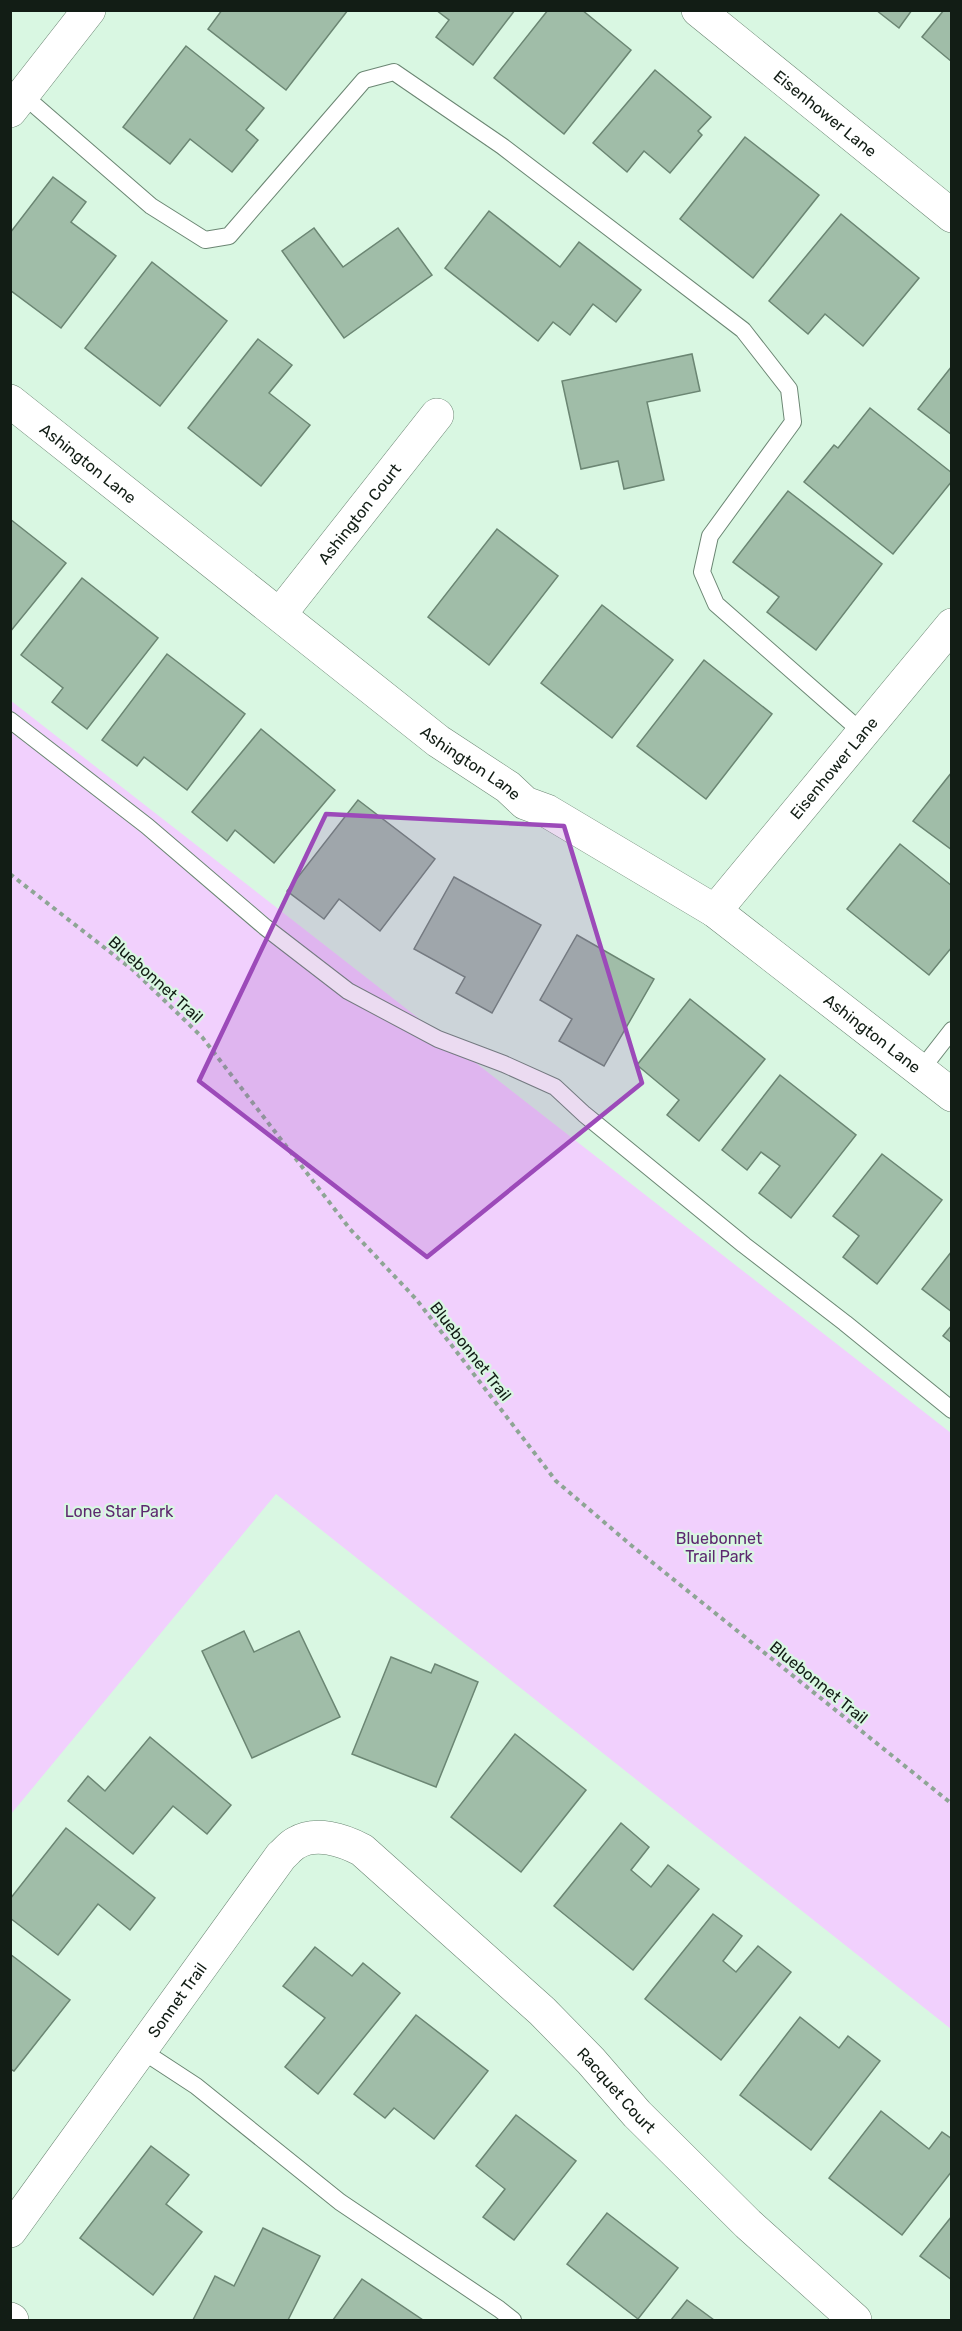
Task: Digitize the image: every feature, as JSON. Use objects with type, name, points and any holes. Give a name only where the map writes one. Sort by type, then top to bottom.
[{"type":"street","points":[[17,103],[89,10]]},
{"type":"street","name":"Eisenhower Lane","points":[[698,10],[951,216]]},
{"type":"street","name":"Ashington Lane","points":[[14,410],[280,614],[438,741],[508,787],[525,802],[547,811],[715,910],[951,1095]]},
{"type":"street","name":"Ashington Court","points":[[280,614],[438,414]]},
{"type":"street","name":"Eisenhower Lane","points":[[715,910],[951,625]]},
{"type":"street","name":"Sonnet Trail","points":[[10,2231],[281,1856],[295,1843],[323,1837],[348,1842],[375,1861]]},
{"type":"street","name":"Racquet Court","points":[[375,1861],[542,2011],[591,2061],[637,2114],[748,2224],[855,2320]]},
{"type":"lane","points":[[17,103],[151,206],[206,240],[228,236],[364,80],[394,72],[530,168],[743,330],[789,389],[793,422],[710,536],[702,572],[716,604],[863,733]]},
{"type":"lane","points":[[10,720],[147,826],[265,927],[348,992],[438,1040],[504,1064],[555,1087],[584,1114],[735,1238],[845,1323],[951,1410]]},
{"type":"lane","points":[[920,1071],[951,1030]]},
{"type":"lane","points":[[141,2050],[196,2086],[340,2202],[513,2320]]},
{"type":"path","name":"Bluebonnet Trail","points":[[10,874],[133,970],[202,1037],[350,1229],[416,1299],[556,1481],[632,1546],[951,1804]]},
{"type":"highlighted area","points":[[326,814],[564,826],[642,1083],[427,1257],[199,1081]]},
{"type":"green space","name":"Bluebonnet Trail Park","points":[[10,700],[951,1433],[951,2029],[276,1494],[11,1814]]},
{"type":"building","points":[[222,10],[348,10],[286,90],[208,29]]},
{"type":"building","points":[[436,10],[515,10],[473,65],[436,37],[449,20]]},
{"type":"building","points":[[548,10],[582,10],[631,50],[564,134],[494,78]]},
{"type":"building","points":[[876,10],[912,10],[899,28]]},
{"type":"building","points":[[944,10],[952,10],[952,62],[922,37]]},
{"type":"building","points":[[186,46],[264,108],[246,130],[258,140],[232,172],[190,139],[170,164],[123,127]]},
{"type":"building","points":[[655,70],[711,117],[698,131],[702,135],[670,173],[644,151],[627,172],[593,143]]},
{"type":"building","points":[[745,137],[819,195],[753,278],[680,219]]},
{"type":"building","points":[[53,177],[86,202],[71,222],[116,256],[61,328],[10,290],[10,233]]},
{"type":"building","points":[[489,211],[560,267],[579,242],[641,290],[616,322],[593,304],[570,335],[553,322],[538,341],[445,268]]},
{"type":"building","points":[[841,214],[919,278],[863,346],[825,314],[808,334],[769,301]]},
{"type":"building","points":[[314,228],[343,267],[398,228],[432,275],[344,338],[282,251]]},
{"type":"building","points":[[152,262],[227,321],[160,406],[85,348]]},
{"type":"building","points":[[258,339],[292,365],[269,393],[310,425],[261,486],[188,428]]},
{"type":"building","points":[[692,354],[700,391],[647,402],[664,480],[624,489],[618,461],[581,469],[562,381]]},
{"type":"building","points":[[952,366],[952,435],[918,409]]},
{"type":"building","points":[[870,408],[952,473],[952,481],[893,554],[804,482],[834,445],[838,448]]},
{"type":"building","points":[[788,491],[882,564],[816,650],[767,612],[779,597],[733,562]]},
{"type":"building","points":[[10,519],[66,563],[10,632]]},
{"type":"building","points":[[497,529],[558,576],[489,665],[428,617]]},
{"type":"building","points":[[82,578],[158,638],[87,729],[52,702],[63,688],[21,655]]},
{"type":"building","points":[[602,605],[673,660],[612,738],[541,683]]},
{"type":"building","points":[[167,654],[245,714],[187,790],[144,757],[137,766],[102,740]]},
{"type":"building","points":[[704,660],[772,714],[706,799],[637,746]]},
{"type":"building","points":[[261,729],[335,790],[274,863],[235,830],[227,841],[192,812]]},
{"type":"building","points":[[952,772],[952,850],[913,821]]},
{"type":"building","points":[[358,800],[435,859],[380,931],[339,899],[324,919],[287,891]]},
{"type":"building","points":[[900,844],[952,886],[952,947],[929,975],[847,909]]},
{"type":"building","points":[[454,877],[541,925],[492,1013],[456,993],[465,977],[414,949]]},
{"type":"building","points":[[577,935],[654,979],[604,1066],[559,1041],[572,1019],[540,1000]]},
{"type":"building","points":[[690,999],[765,1059],[699,1141],[667,1115],[679,1100],[637,1065]]},
{"type":"building","points":[[780,1075],[856,1135],[791,1218],[759,1193],[780,1166],[761,1152],[747,1170],[722,1150]]},
{"type":"building","points":[[882,1154],[942,1200],[877,1284],[843,1257],[859,1236],[833,1216]]},
{"type":"building","points":[[952,1251],[952,1312],[922,1289]]},
{"type":"building","points":[[952,1325],[952,1343],[943,1336]]},
{"type":"building","points":[[244,1631],[254,1652],[299,1631],[340,1717],[252,1758],[202,1651]]},
{"type":"building","points":[[391,1657],[431,1673],[435,1664],[478,1682],[436,1787],[352,1754]]},
{"type":"building","points":[[515,1734],[586,1790],[521,1872],[451,1817]]},
{"type":"building","points":[[150,1737],[231,1805],[207,1834],[173,1806],[133,1854],[68,1801],[88,1776],[105,1791]]},
{"type":"building","points":[[621,1823],[649,1847],[631,1870],[651,1887],[668,1865],[699,1889],[633,1970],[554,1906]]},
{"type":"building","points":[[66,1828],[155,1898],[130,1930],[98,1904],[58,1955],[10,1918],[10,1899]]},
{"type":"building","points":[[713,1914],[742,1936],[723,1961],[736,1972],[758,1946],[791,1972],[721,2060],[645,1999]]},
{"type":"building","points":[[315,1947],[352,1976],[363,1963],[400,1993],[318,2094],[285,2067],[325,2018],[283,1986]]},
{"type":"building","points":[[10,1954],[70,2000],[14,2071],[10,2069]]},
{"type":"building","points":[[416,2015],[488,2071],[434,2139],[394,2108],[385,2118],[354,2094]]},
{"type":"building","points":[[800,2017],[839,2048],[848,2036],[880,2061],[811,2150],[740,2095]]},
{"type":"building","points":[[881,2111],[929,2149],[942,2132],[952,2139],[952,2171],[902,2235],[829,2178]]},
{"type":"building","points":[[516,2115],[576,2161],[514,2240],[483,2217],[505,2189],[476,2166]]},
{"type":"building","points":[[151,2146],[189,2175],[166,2204],[202,2232],[153,2295],[80,2238]]},
{"type":"building","points":[[607,2213],[678,2268],[638,2319],[567,2264]]},
{"type":"building","points":[[952,2216],[952,2280],[920,2256]]},
{"type":"building","points":[[263,2228],[320,2256],[288,2320],[193,2320],[215,2276],[234,2286]]},
{"type":"building","points":[[362,2279],[423,2320],[333,2320]]},
{"type":"building","points":[[687,2300],[714,2320],[671,2320]]},
{"type":"park label","name":"Lone Star Park","points":[[119,1511]]}]
